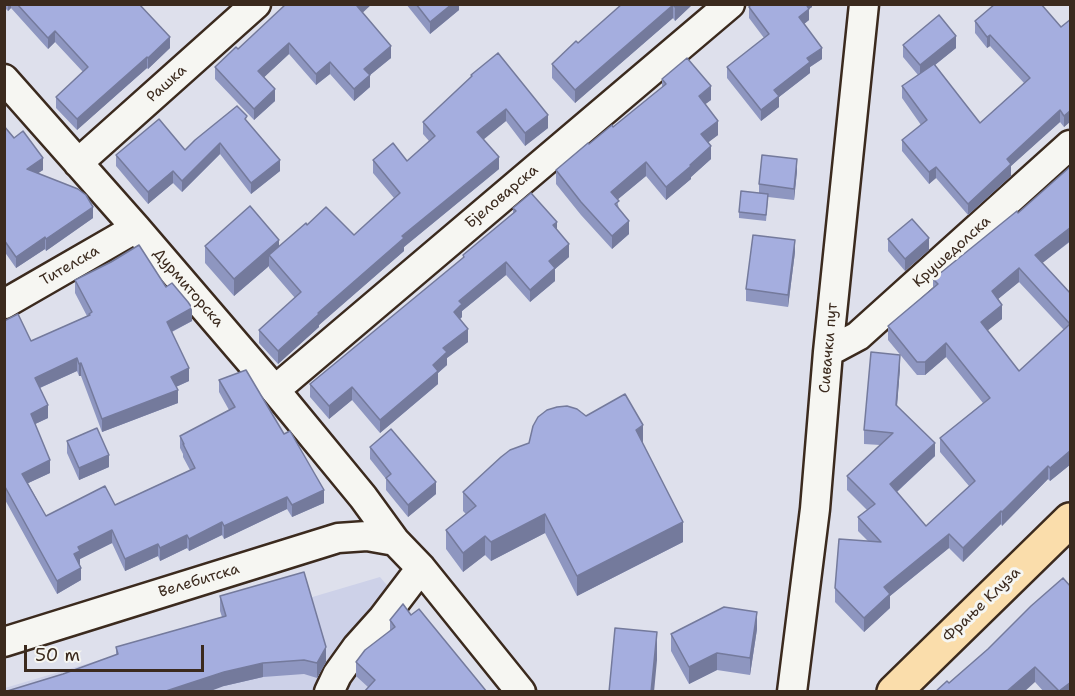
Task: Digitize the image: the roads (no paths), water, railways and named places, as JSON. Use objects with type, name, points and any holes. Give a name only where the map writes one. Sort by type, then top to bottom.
[{"type":"main road","name":"Фрање Клуза","points":[[894,692],[1069,523]]},
{"type":"street","name":"Рашка","points":[[78,163],[256,4]]},
{"type":"street","name":"Бјеловарска","points":[[275,390],[730,4]]},
{"type":"street","name":"Сивачки пут","points":[[792,692],[815,509],[828,352],[864,4]]},
{"type":"street","name":"Дурмиторска","points":[[4,80],[136,228],[275,390],[366,501],[395,541],[421,568],[521,692]]},
{"type":"street","name":"Крушедолска","points":[[828,352],[858,336],[1071,145]]},
{"type":"street","name":"Тителска","points":[[4,304],[136,228]]},
{"type":"street","points":[[356,536],[364,518],[366,501]]},
{"type":"street","name":"Велебитска","points":[[4,642],[338,538],[377,537],[395,541]]},
{"type":"street","points":[[329,692],[357,647],[383,618],[421,568]]}]
